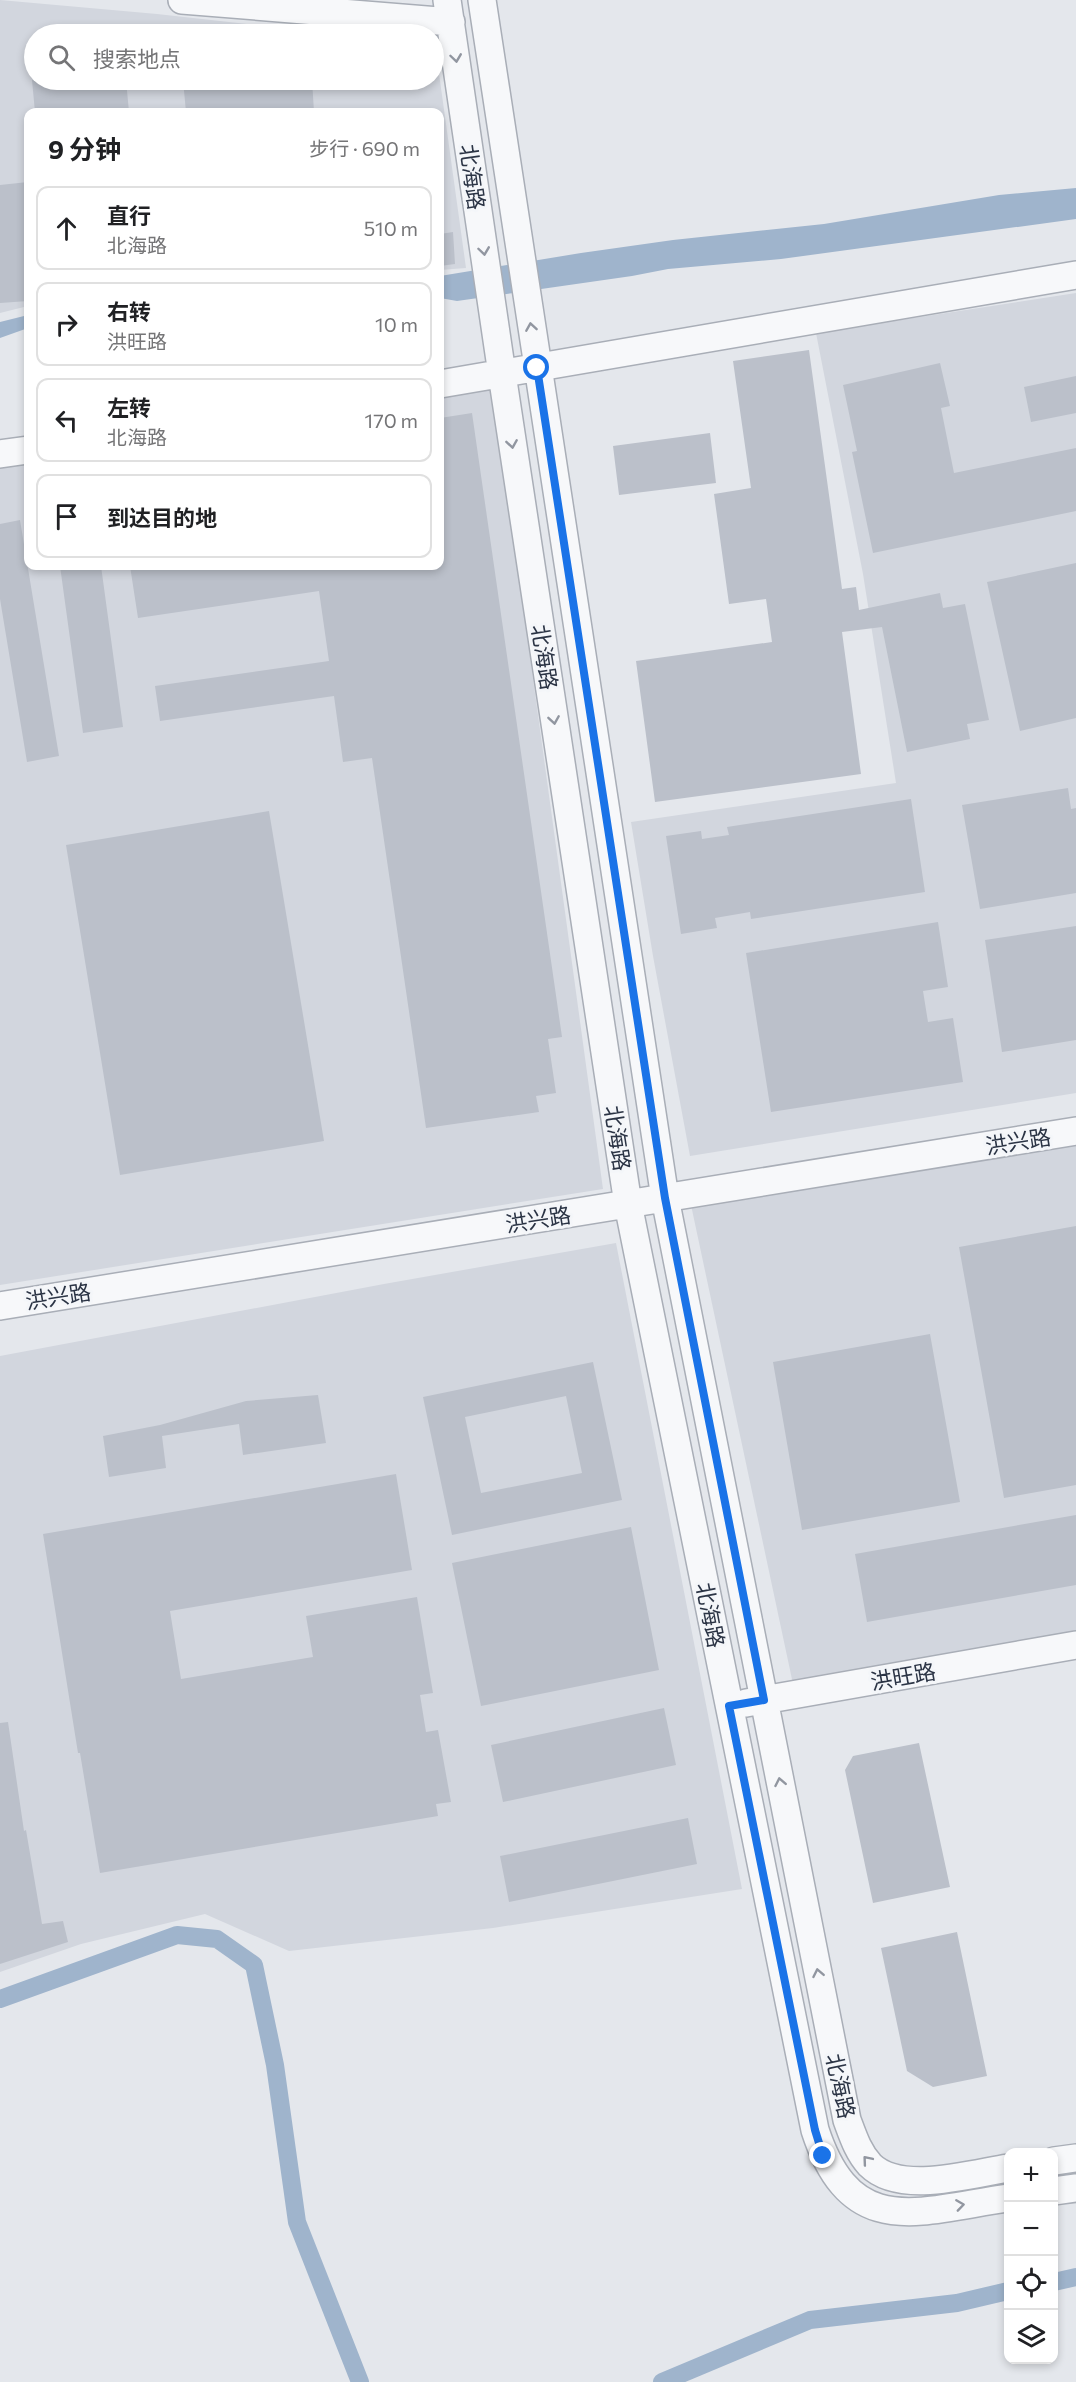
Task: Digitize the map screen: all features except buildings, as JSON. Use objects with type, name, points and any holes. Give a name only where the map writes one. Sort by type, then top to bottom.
[{"type":"street","points":[[182,0],[449,11]]},
{"type":"street","name":"北海路","points":[[482,0],[665,1198],[847,2120],[857,2148],[871,2166],[890,2176],[919,2181],[1004,2169]]},
{"type":"street","name":"北海路","points":[[449,11],[628,1204],[815,2130],[823,2156],[836,2176],[869,2206],[888,2211],[911,2212],[1004,2199]]},
{"type":"street","points":[[444,383],[1076,275]]},
{"type":"street","points":[[0,454],[24,451]]},
{"type":"street","name":"洪兴路","points":[[0,1306],[1076,1131]]},
{"type":"street","name":"洪旺路","points":[[729,1706],[1076,1645]]},
{"type":"street","points":[[1058,2160],[1076,2158]]},
{"type":"street","points":[[1058,2190],[1076,2188]]},
{"type":"shaded area","points":[[0,0],[247,24],[24,24],[24,90],[441,90],[444,108],[24,108],[24,307],[0,313]]},
{"type":"shaded area","points":[[444,110],[466,268],[444,270]]},
{"type":"shaded area","points":[[1076,293],[1076,1093],[690,1156],[631,822],[896,783],[863,574],[816,333]]},
{"type":"shaded area","points":[[493,387],[603,1189],[0,1285],[0,468],[24,464],[24,570],[444,570],[444,395]]},
{"type":"shaded area","points":[[1076,1141],[1076,1633],[793,1684],[691,1205]]},
{"type":"shaded area","points":[[616,1243],[742,1889],[493,1928],[289,1951],[205,1914],[81,1944],[0,1972],[0,1356]]},
{"type":"water","points":[[1076,188],[1076,219],[781,259],[668,269],[457,301],[444,299],[444,275],[673,240],[824,224],[999,195]]},
{"type":"water","points":[[24,316],[24,329],[0,338],[0,322]]},
{"type":"waterway","points":[[0,1999],[177,1935],[217,1939],[254,1965],[275,2065],[297,2222],[360,2382]]},
{"type":"waterway","points":[[1058,2281],[1076,2277]]},
{"type":"waterway","points":[[662,2382],[810,2320],[957,2303],[1004,2292]]},
{"type":"route","points":[[537,368],[665,1198],[764,1700],[729,1706],[815,2130],[823,2156]]}]
